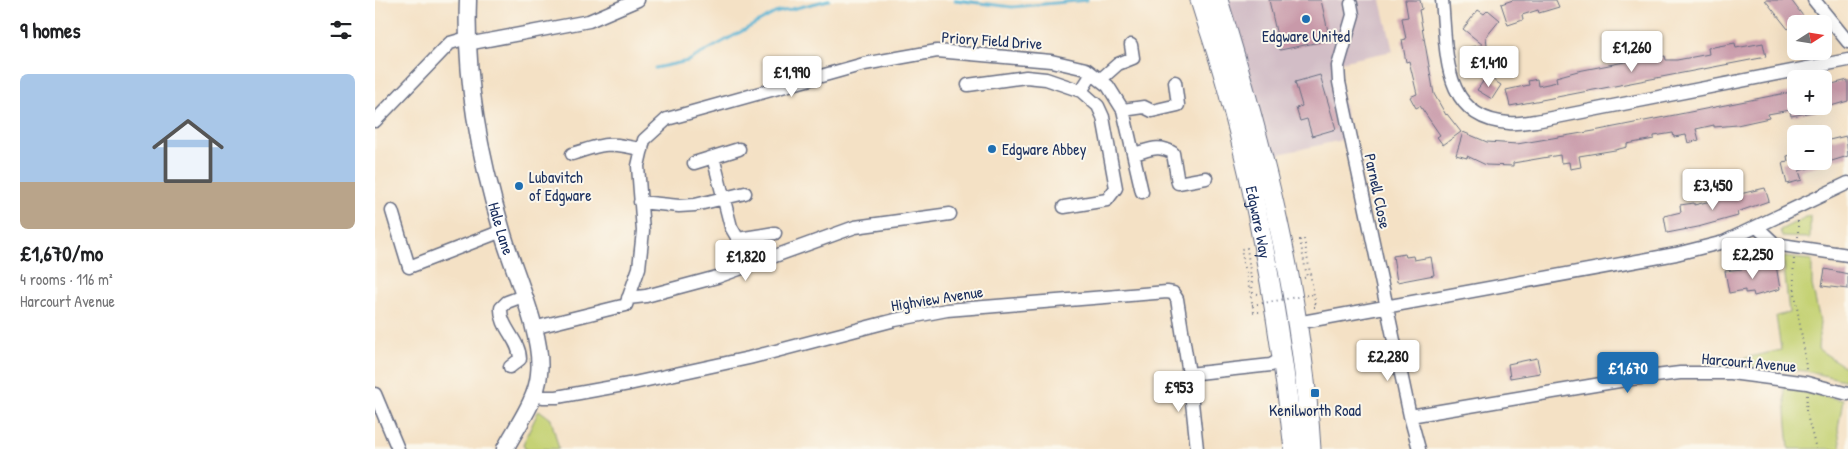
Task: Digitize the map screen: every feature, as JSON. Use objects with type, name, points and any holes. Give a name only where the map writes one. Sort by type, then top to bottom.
[{"type":"highway","name":"Edgware Way","points":[[1200,0],[1229,91],[1261,236],[1283,358],[1295,449]]},
{"type":"highway","name":"Edgware Way","points":[[1218,0],[1245,89],[1278,227],[1297,323],[1311,449]]},
{"type":"main road","name":"Hale Lane","points":[[468,0],[467,41],[473,114],[502,231],[533,328],[540,359],[539,375],[534,395],[505,449]]},
{"type":"street","points":[[375,121],[450,43],[589,21],[638,0]]},
{"type":"street","points":[[1442,0],[1450,79],[1463,102],[1485,118],[1509,123],[1536,121],[1848,60]]},
{"type":"street","points":[[1814,0],[1848,42]]},
{"type":"street","name":"Parnell Close","points":[[1351,4],[1353,15],[1338,66],[1339,82],[1386,307],[1419,449]]},
{"type":"street","points":[[1081,91],[1096,77],[1117,64],[1133,58],[1131,45]]},
{"type":"street","name":"Priory Field Drive","points":[[628,298],[639,268],[643,231],[638,166],[644,140],[667,119],[864,64],[937,51],[1051,61],[1086,70],[1108,86],[1123,110],[1142,192]]},
{"type":"street","points":[[968,85],[1027,78],[1046,78],[1081,91],[1098,106],[1103,117],[1116,188],[1107,200],[1064,207]]},
{"type":"street","points":[[1123,110],[1145,107],[1152,111],[1178,105],[1175,82]]},
{"type":"street","points":[[573,154],[605,143],[626,145],[642,150]]},
{"type":"street","points":[[1134,154],[1156,147],[1165,148],[1173,154],[1178,183],[1205,178]]},
{"type":"street","points":[[693,163],[739,149]]},
{"type":"street","points":[[713,157],[731,227],[738,239],[775,233]]},
{"type":"street","points":[[1297,323],[1676,254],[1724,242],[1758,228],[1848,183]]},
{"type":"street","points":[[641,202],[679,206],[745,193]]},
{"type":"street","points":[[392,211],[409,267],[502,231]]},
{"type":"street","points":[[533,328],[625,306],[628,298],[646,296],[717,277],[855,226],[950,214]]},
{"type":"street","points":[[1758,228],[1775,244],[1848,255]]},
{"type":"street","name":"Highview Avenue","points":[[534,395],[543,398],[557,397],[629,384],[749,358],[895,320],[947,310],[1167,292],[1173,293],[1177,298],[1189,374]]},
{"type":"street","points":[[510,367],[520,359],[520,352],[505,327],[501,308],[507,302],[523,296]]},
{"type":"street","points":[[1197,449],[1189,374],[1271,364],[1283,358]]},
{"type":"street","name":"Harcourt Avenue","points":[[1410,416],[1631,379],[1680,374],[1731,373],[1807,383],[1848,394]]},
{"type":"street","points":[[375,394],[399,449]]},
{"type":"path","points":[[1797,208],[1799,221],[1793,272],[1805,342],[1806,411],[1816,449]]},
{"type":"path","points":[[1307,274],[1300,240],[1304,239],[1316,307],[1309,308]]},
{"type":"path","points":[[1260,295],[1253,293],[1247,248],[1241,249],[1254,312],[1264,312]]},
{"type":"path","points":[[1251,249],[1256,284]]},
{"type":"path","points":[[1258,290],[1262,304]]},
{"type":"path","points":[[1252,304],[1314,294]]},
{"type":"shaded area","points":[[1218,0],[1381,0],[1393,51],[1335,63],[1351,138],[1261,158]]},
{"type":"green space","points":[[1810,215],[1810,238],[1782,237],[1780,230]]},
{"type":"green space","points":[[1755,240],[1755,254],[1726,257],[1725,250]]},
{"type":"green space","points":[[1783,257],[1812,260],[1812,285],[1820,321],[1818,349],[1848,369],[1848,381],[1806,371],[1732,364],[1732,361],[1781,350],[1776,316],[1789,313]]},
{"type":"green space","points":[[1784,388],[1843,400],[1838,429],[1841,449],[1789,449]]},
{"type":"green space","points":[[539,410],[551,419],[559,449],[525,449],[523,444]]},
{"type":"building","points":[[1269,0],[1321,0],[1330,40],[1280,50]]},
{"type":"building","points":[[1405,0],[1420,0],[1422,9],[1419,10],[1434,94],[1446,115],[1461,132],[1443,145],[1437,137],[1440,135],[1420,106],[1416,108],[1410,97],[1417,94],[1409,61],[1406,62],[1402,40],[1406,39],[1402,18],[1408,17]]},
{"type":"building","points":[[1513,0],[1556,0],[1559,7],[1539,13],[1538,10],[1522,15],[1523,20],[1508,25],[1501,4]]},
{"type":"building","points":[[1765,0],[1791,0],[1802,15],[1787,15],[1787,28]]},
{"type":"building","points":[[1478,10],[1484,14],[1488,10],[1500,20],[1486,37],[1490,67],[1468,71],[1465,48],[1483,45],[1463,29]]},
{"type":"building","points":[[1735,43],[1736,48],[1763,43],[1766,57],[1510,106],[1506,90],[1529,85],[1528,81],[1537,79],[1538,86],[1557,82],[1556,77],[1578,71],[1640,59],[1640,61],[1665,56],[1666,60],[1677,60],[1709,54],[1708,48]]},
{"type":"building","points":[[1320,75],[1336,129],[1312,136],[1307,119],[1300,121],[1296,108],[1302,106],[1295,82]]},
{"type":"building","points":[[1487,76],[1501,85],[1492,99],[1477,90]]},
{"type":"building","points":[[1848,80],[1848,101],[1832,106],[1832,84]]},
{"type":"building","points":[[1787,93],[1787,111],[1768,114],[1769,118],[1737,125],[1714,127],[1714,125],[1696,129],[1699,140],[1688,143],[1686,135],[1674,137],[1673,133],[1654,136],[1654,139],[1627,144],[1627,147],[1579,156],[1581,167],[1570,169],[1569,162],[1561,163],[1560,155],[1513,163],[1513,166],[1486,165],[1467,156],[1467,158],[1456,155],[1463,132],[1487,142],[1517,144],[1594,131]]},
{"type":"building","points":[[1846,136],[1848,156],[1832,161],[1832,139]]},
{"type":"building","points":[[1787,162],[1787,170],[1802,170],[1799,171],[1802,180],[1787,184],[1782,163]]},
{"type":"building","points":[[1765,188],[1769,201],[1737,212],[1738,216],[1667,233],[1664,216],[1681,212],[1680,205],[1694,203],[1694,205]]},
{"type":"building","points":[[1405,254],[1406,257],[1413,256],[1414,260],[1431,257],[1434,275],[1397,282],[1393,256]]},
{"type":"building","points":[[1776,265],[1780,289],[1754,296],[1753,292],[1745,293],[1745,290],[1729,293],[1725,271]]},
{"type":"building","points":[[1825,269],[1848,274],[1848,289],[1822,286]]},
{"type":"building","points":[[1537,358],[1540,373],[1510,378],[1508,364]]},
{"type":"waterway","points":[[655,68],[688,61],[775,13],[829,0]]},
{"type":"waterway","points":[[955,0],[1012,7],[1087,0]]},
{"type":"place","name":"Edgware United","points":[[1306,19]]},
{"type":"place","name":"Edgware Abbey","points":[[992,149]]},
{"type":"place","name":"Lubavitch of Edgware","points":[[519,186]]},
{"type":"place","name":"Kenilworth Road","points":[[1315,393]]}]
